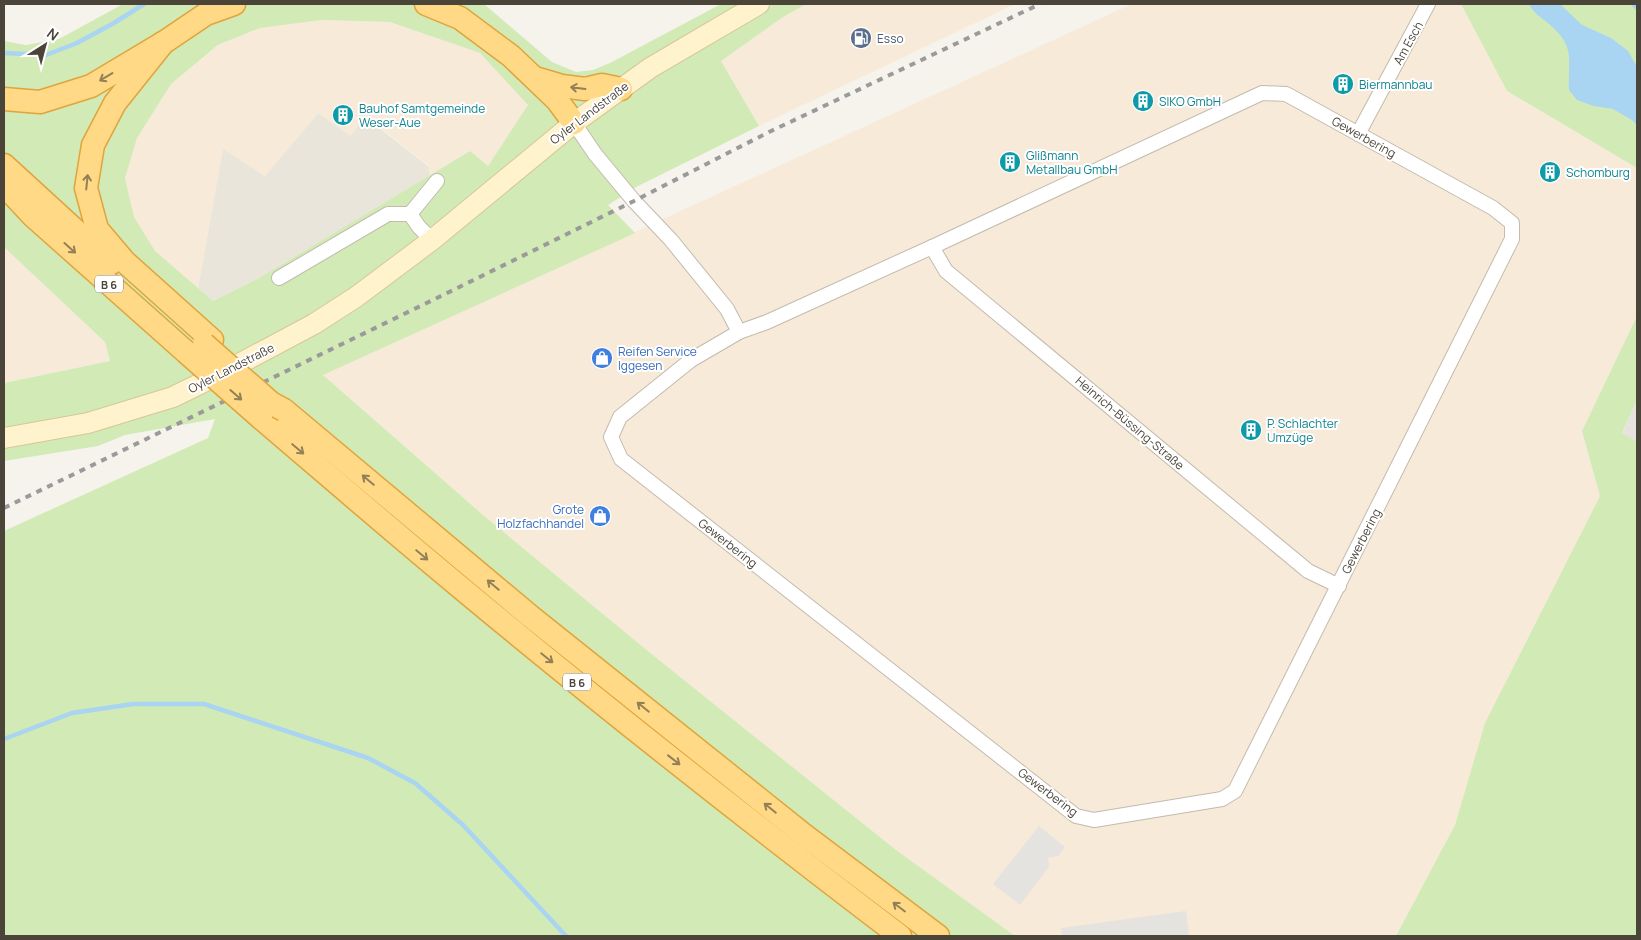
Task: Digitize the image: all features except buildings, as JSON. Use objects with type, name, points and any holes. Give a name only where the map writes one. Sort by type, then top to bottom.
[{"type":"highway","points":[[4,99],[40,102],[91,86],[163,43],[206,14],[234,4]]},
{"type":"highway","points":[[426,4],[460,18],[511,56],[557,100],[574,123]]},
{"type":"highway","points":[[163,43],[115,104],[93,145],[86,188],[97,229],[200,345]]},
{"type":"highway","points":[[534,78],[562,86],[585,89],[602,85],[621,89]]},
{"type":"highway","name":"B 6","points":[[4,165],[200,345],[261,418],[466,592],[603,704],[900,936]]},
{"type":"highway","name":"B 6","points":[[4,185],[33,216],[200,345],[271,403],[284,410],[530,616],[804,835],[938,936]]},
{"type":"highway","points":[[4,197],[33,216]]},
{"type":"main road","name":"Oyler Landstraße","points":[[4,438],[88,423],[173,397],[314,324],[356,297],[432,240],[574,123],[650,68],[759,4]]},
{"type":"street","name":"Am Esch","points":[[1358,134],[1428,4]]},
{"type":"street","name":"Gewerbering","points":[[1262,93],[1286,94],[1358,134],[1493,208],[1512,223],[1512,239],[1235,791],[1222,800],[1094,820],[1076,816],[621,459],[611,437],[620,418],[691,360],[739,332],[767,322],[932,247],[1262,93]]},
{"type":"street","points":[[574,123],[595,154],[634,201],[671,240],[727,309],[739,332]]},
{"type":"street","points":[[279,278],[388,214],[410,214],[437,182]]},
{"type":"street","points":[[410,214],[419,227],[432,240]]},
{"type":"street","name":"Heinrich-Büssing-Straße","points":[[932,247],[946,271],[1308,571],[1339,586]]},
{"type":"shaded area","points":[[806,4],[1015,4],[759,126],[721,61],[783,17]]},
{"type":"shaded area","points":[[1132,4],[1461,4],[1507,91],[1637,168],[1637,316],[1582,431],[1600,496],[1485,723],[1455,825],[1396,936],[1015,936],[896,850],[649,652],[483,515],[323,375]]},
{"type":"shaded area","points":[[322,20],[390,22],[480,53],[529,105],[488,166],[470,151],[430,175],[428,165],[366,117],[350,136],[318,113],[265,176],[223,149],[198,288],[155,251],[134,217],[125,177],[137,138],[171,84],[219,45],[260,28]]},
{"type":"shaded area","points":[[318,113],[365,117],[428,166],[430,175],[259,278],[213,301],[198,288],[223,148],[265,176]]},
{"type":"shaded area","points":[[4,247],[105,342],[110,361],[4,383]]},
{"type":"shaded area","points":[[1637,400],[1637,442],[1622,434]]},
{"type":"shaded area","points":[[1039,826],[1065,847],[1058,856],[1048,858],[1049,867],[1020,905],[993,884]]},
{"type":"shaded area","points":[[1186,911],[1189,936],[1062,936],[1061,928]]},
{"type":"green space","points":[[123,4],[484,4],[552,62],[576,72],[593,70],[610,63],[721,4],[806,4],[783,17],[721,61],[759,126],[638,186],[608,205],[635,233],[323,375],[483,515],[649,652],[896,850],[1015,936],[4,936],[4,531],[208,438],[215,419],[125,435],[98,446],[4,461],[4,383],[110,361],[105,342],[4,247],[4,41],[26,45],[59,39]],"holes":[[[322,20],[390,22],[480,53],[528,105],[488,166],[470,151],[259,278],[213,301],[155,251],[134,217],[125,178],[137,138],[171,84],[218,45],[260,28]]]},
{"type":"green space","points":[[1461,4],[1637,4],[1637,168],[1507,91]]},
{"type":"green space","points":[[1637,316],[1637,400],[1622,433],[1637,442],[1637,936],[1396,936],[1455,825],[1485,723],[1600,496],[1582,431]]},
{"type":"water","points":[[1529,4],[1561,4],[1582,25],[1611,38],[1628,51],[1637,67],[1637,125],[1613,109],[1594,106],[1577,100],[1569,90],[1569,53],[1567,46],[1557,31],[1537,15]]},
{"type":"waterway","points":[[4,53],[46,55],[77,43],[144,4]]},
{"type":"waterway","points":[[1633,4],[1637,8]]},
{"type":"waterway","points":[[4,739],[72,713],[133,704],[204,704],[368,758],[415,783],[463,825],[566,936]]},
{"type":"railway","points":[[4,508],[437,298],[769,132],[1040,4]]},
{"type":"place","name":"Esso","points":[[861,38]]},
{"type":"place","name":"Biermannbau","points":[[1343,84]]},
{"type":"place","name":"SIKO GmbH","points":[[1143,101]]},
{"type":"place","name":"Bauhof Samtgemeinde Weser-Aue","points":[[343,115]]},
{"type":"place","name":"Glißmann Metallbau GmbH","points":[[1010,162]]},
{"type":"place","name":"Schomburg","points":[[1550,172]]},
{"type":"place","name":"Reifen Service Iggesen","points":[[602,358]]},
{"type":"place","name":"P. Schlachter Umzüge","points":[[1251,430]]},
{"type":"place","name":"Grote Holzfachhandel","points":[[600,516]]}]
